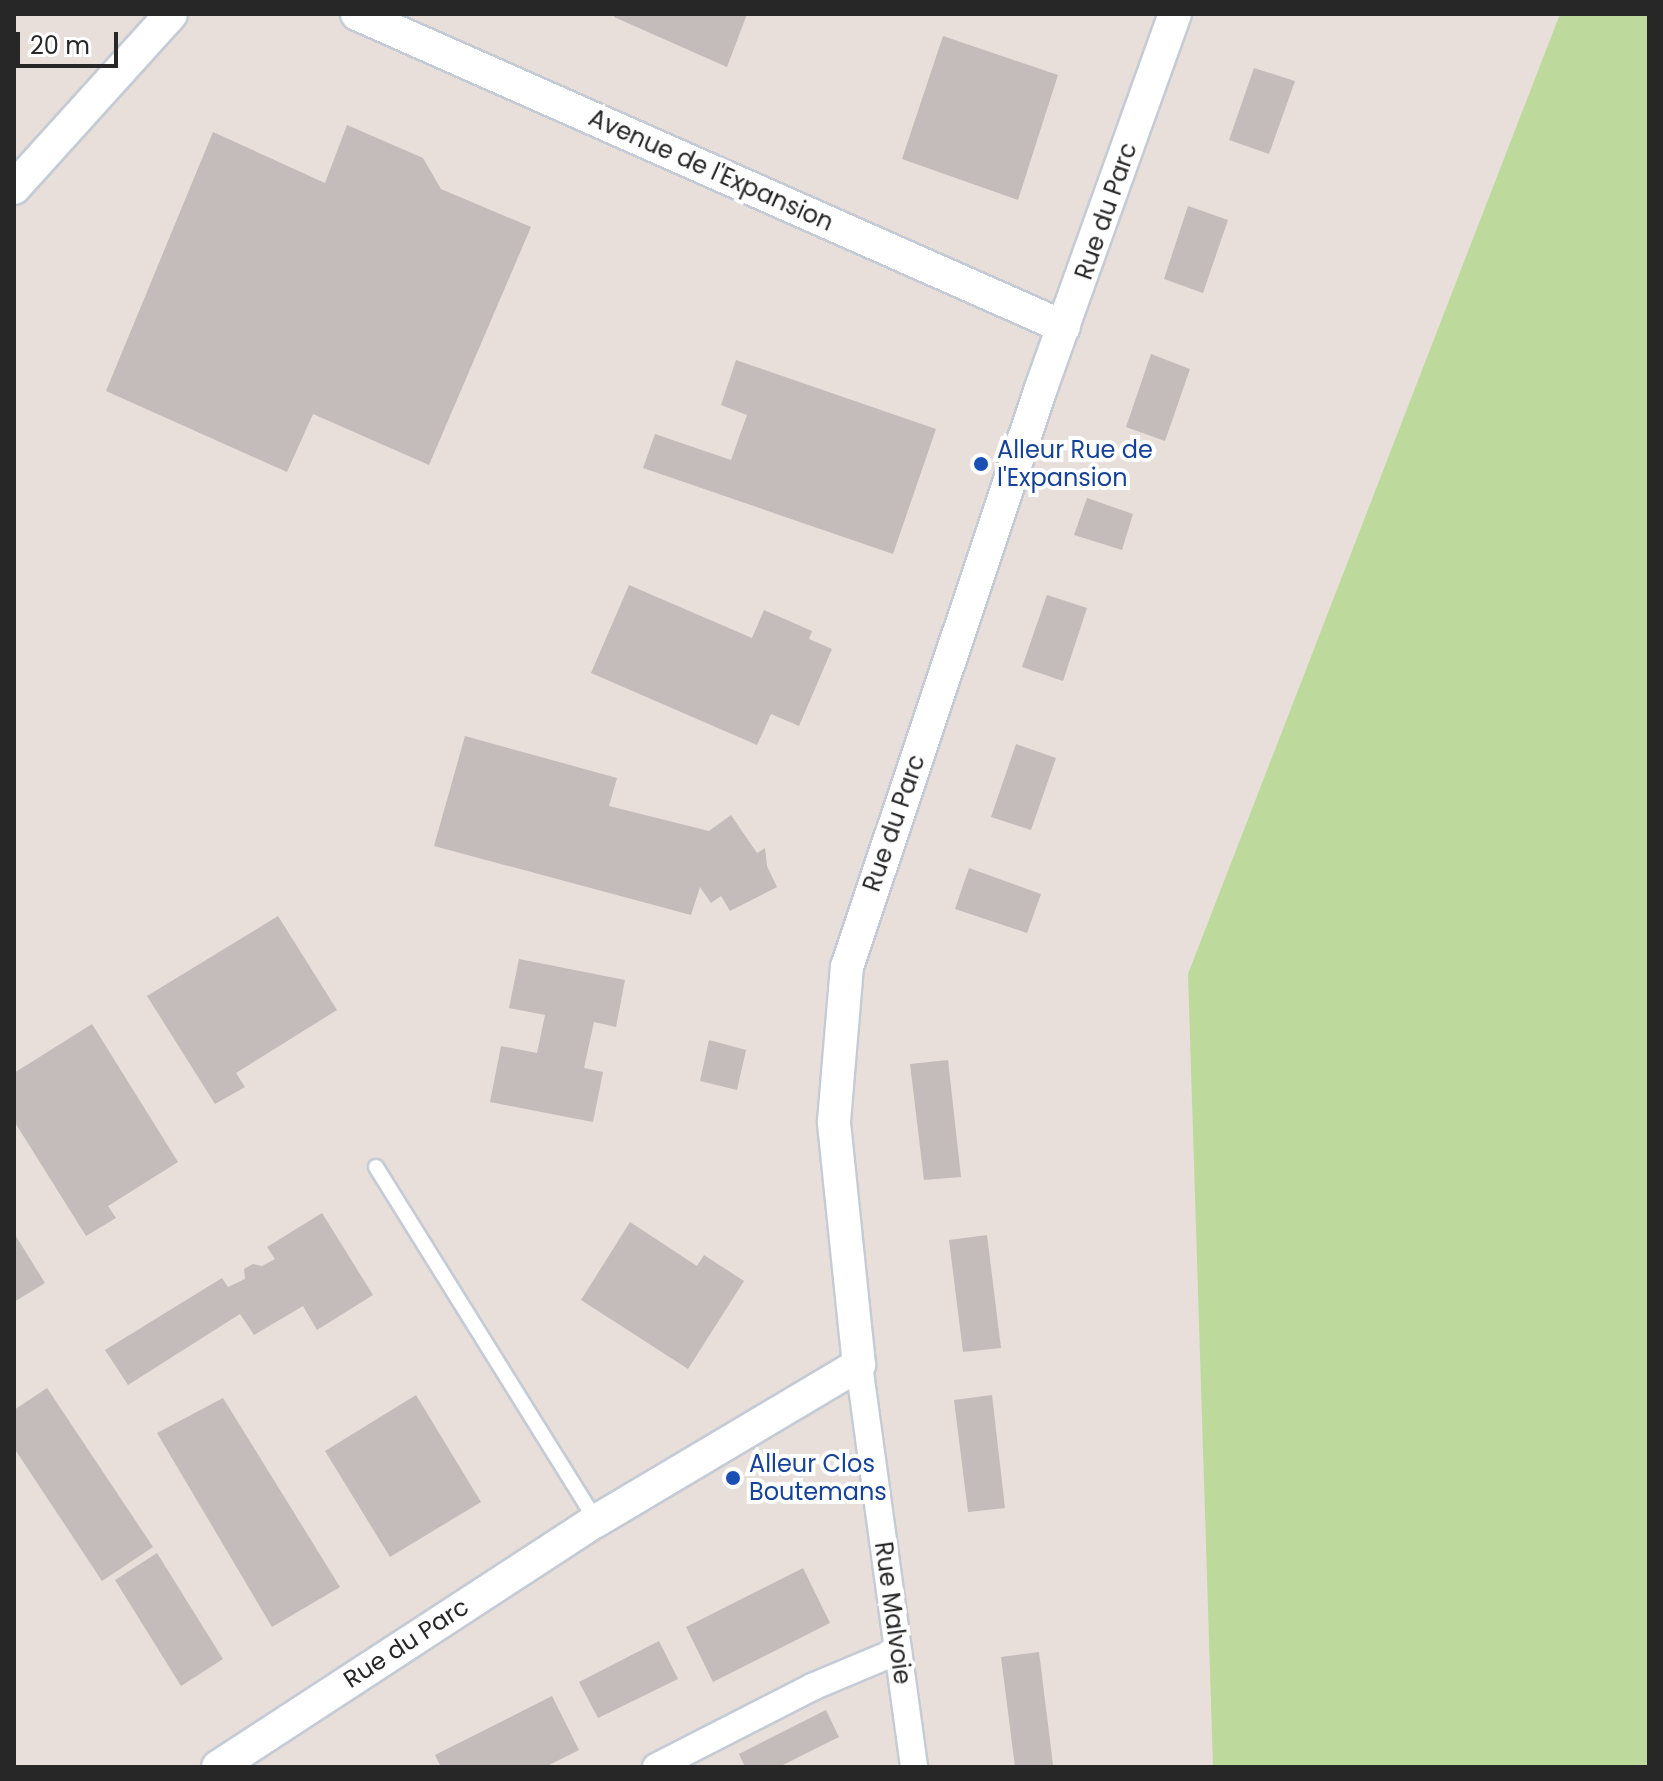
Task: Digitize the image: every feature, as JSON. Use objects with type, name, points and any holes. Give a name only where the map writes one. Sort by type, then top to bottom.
[{"type":"street","points":[[14,188],[171,14]]},
{"type":"street","name":"Avenue de l'Expansion","points":[[357,14],[1064,327]]},
{"type":"street","name":"Rue du Parc","points":[[218,1767],[250,1759],[596,1521],[859,1365],[834,1121],[847,967],[1064,327],[1175,14]]},
{"type":"street","name":"Rue Malvoie","points":[[859,1365],[914,1767]]},
{"type":"street","points":[[656,1767],[812,1687],[898,1651]]},
{"type":"lane","points":[[376,1167],[596,1521]]},
{"type":"green space","points":[[1560,14],[1649,14],[1649,1767],[1213,1767],[1188,974]]},
{"type":"building","points":[[616,14],[747,14],[727,67],[614,17]]},
{"type":"building","points":[[943,36],[1058,75],[1018,200],[902,159]]},
{"type":"building","points":[[1254,68],[1295,81],[1269,154],[1229,140]]},
{"type":"building","points":[[347,125],[423,158],[441,189],[531,227],[429,465],[313,414],[287,472],[106,391],[213,132],[325,183]]},
{"type":"building","points":[[1188,206],[1228,220],[1203,293],[1164,279]]},
{"type":"building","points":[[1151,354],[1190,369],[1165,441],[1126,427]]},
{"type":"building","points":[[736,360],[936,429],[893,554],[643,468],[655,434],[731,460],[747,415],[721,405]]},
{"type":"building","points":[[1087,498],[1133,514],[1122,550],[1074,535]]},
{"type":"building","points":[[629,585],[752,638],[764,610],[812,631],[809,639],[832,649],[799,726],[771,714],[757,745],[591,673]]},
{"type":"building","points":[[1047,595],[1087,608],[1063,681],[1022,667]]},
{"type":"building","points":[[465,736],[617,778],[609,806],[709,831],[731,815],[757,853],[765,848],[767,866],[777,887],[730,911],[721,896],[711,903],[700,887],[691,915],[434,846]]},
{"type":"building","points":[[1016,744],[1056,758],[1031,830],[991,817]]},
{"type":"building","points":[[969,868],[1041,894],[1027,933],[955,909]]},
{"type":"building","points":[[278,916],[337,1010],[236,1073],[245,1087],[215,1104],[147,996]]},
{"type":"building","points":[[519,959],[625,980],[616,1027],[594,1022],[584,1068],[603,1072],[593,1122],[490,1102],[501,1046],[537,1053],[545,1015],[509,1008]]},
{"type":"building","points":[[92,1024],[178,1162],[108,1206],[116,1218],[86,1236],[14,1121],[14,1073]]},
{"type":"building","points":[[709,1040],[746,1050],[737,1090],[700,1081]]},
{"type":"building","points":[[948,1060],[961,1177],[924,1180],[910,1064]]},
{"type":"building","points":[[322,1213],[373,1295],[317,1330],[303,1306],[254,1335],[240,1314],[128,1385],[105,1350],[222,1278],[228,1287],[245,1279],[244,1269],[253,1264],[262,1266],[275,1259],[267,1247]]},
{"type":"building","points":[[630,1222],[697,1266],[704,1255],[744,1281],[688,1369],[581,1300]]},
{"type":"building","points":[[14,1233],[45,1283],[14,1302]]},
{"type":"building","points":[[987,1235],[1001,1348],[963,1352],[949,1240]]},
{"type":"building","points":[[47,1388],[153,1547],[102,1581],[14,1448],[14,1410]]},
{"type":"building","points":[[416,1395],[481,1502],[390,1557],[325,1451]]},
{"type":"building","points":[[992,1395],[1005,1508],[968,1512],[954,1400]]},
{"type":"building","points":[[223,1398],[340,1587],[272,1627],[157,1433]]},
{"type":"building","points":[[157,1553],[223,1659],[181,1686],[115,1580]]},
{"type":"building","points":[[803,1568],[830,1623],[713,1682],[686,1627]]},
{"type":"building","points":[[659,1641],[678,1679],[598,1718],[579,1682]]},
{"type":"building","points":[[1039,1652],[1053,1765],[1015,1767],[1001,1657]]},
{"type":"building","points":[[552,1696],[579,1750],[545,1767],[441,1767],[435,1755]]},
{"type":"building","points":[[826,1710],[839,1737],[779,1767],[745,1767],[739,1754]]},
{"type":"place","name":"Alleur Rue de l'Expansion","points":[[981,464]]},
{"type":"place","name":"Alleur Clos Boutemans","points":[[733,1478]]}]
